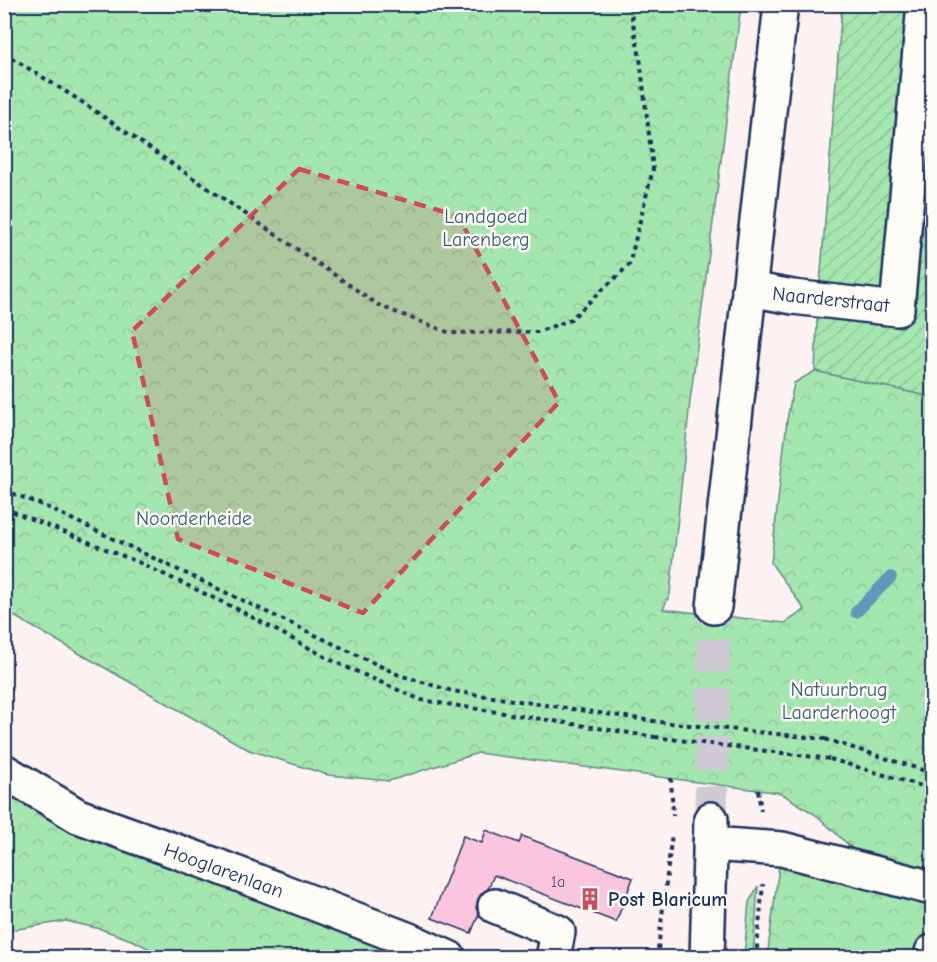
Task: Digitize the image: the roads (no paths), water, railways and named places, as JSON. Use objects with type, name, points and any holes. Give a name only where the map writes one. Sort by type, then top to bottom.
[{"type":"street","name":"Naarderstraat","points":[[714,607],[781,4]]},
{"type":"street","name":"Naarderstraat","points":[[749,289],[793,297],[897,309],[924,4]]},
{"type":"street","name":"Hooglarenlaan","points":[[4,771],[78,816],[255,881],[449,957]]},
{"type":"street","points":[[707,957],[711,831],[933,888]]},
{"type":"street","points":[[495,906],[558,932],[553,957]]},
{"type":"street","points":[[931,957],[933,952]]},
{"type":"waterway","points":[[856,612],[891,577]]},
{"type":"tunnel","points":[[711,819],[714,607]]},
{"type":"place","name":"Post Blaricum","points":[[590,899]]},
{"type":"park label","name":"Landgoed Larenberg","points":[[486,228]]},
{"type":"park label","name":"Noorderheide","points":[[194,518]]},
{"type":"park label","name":"Natuurbrug Laarderhoogt","points":[[839,700]]}]
